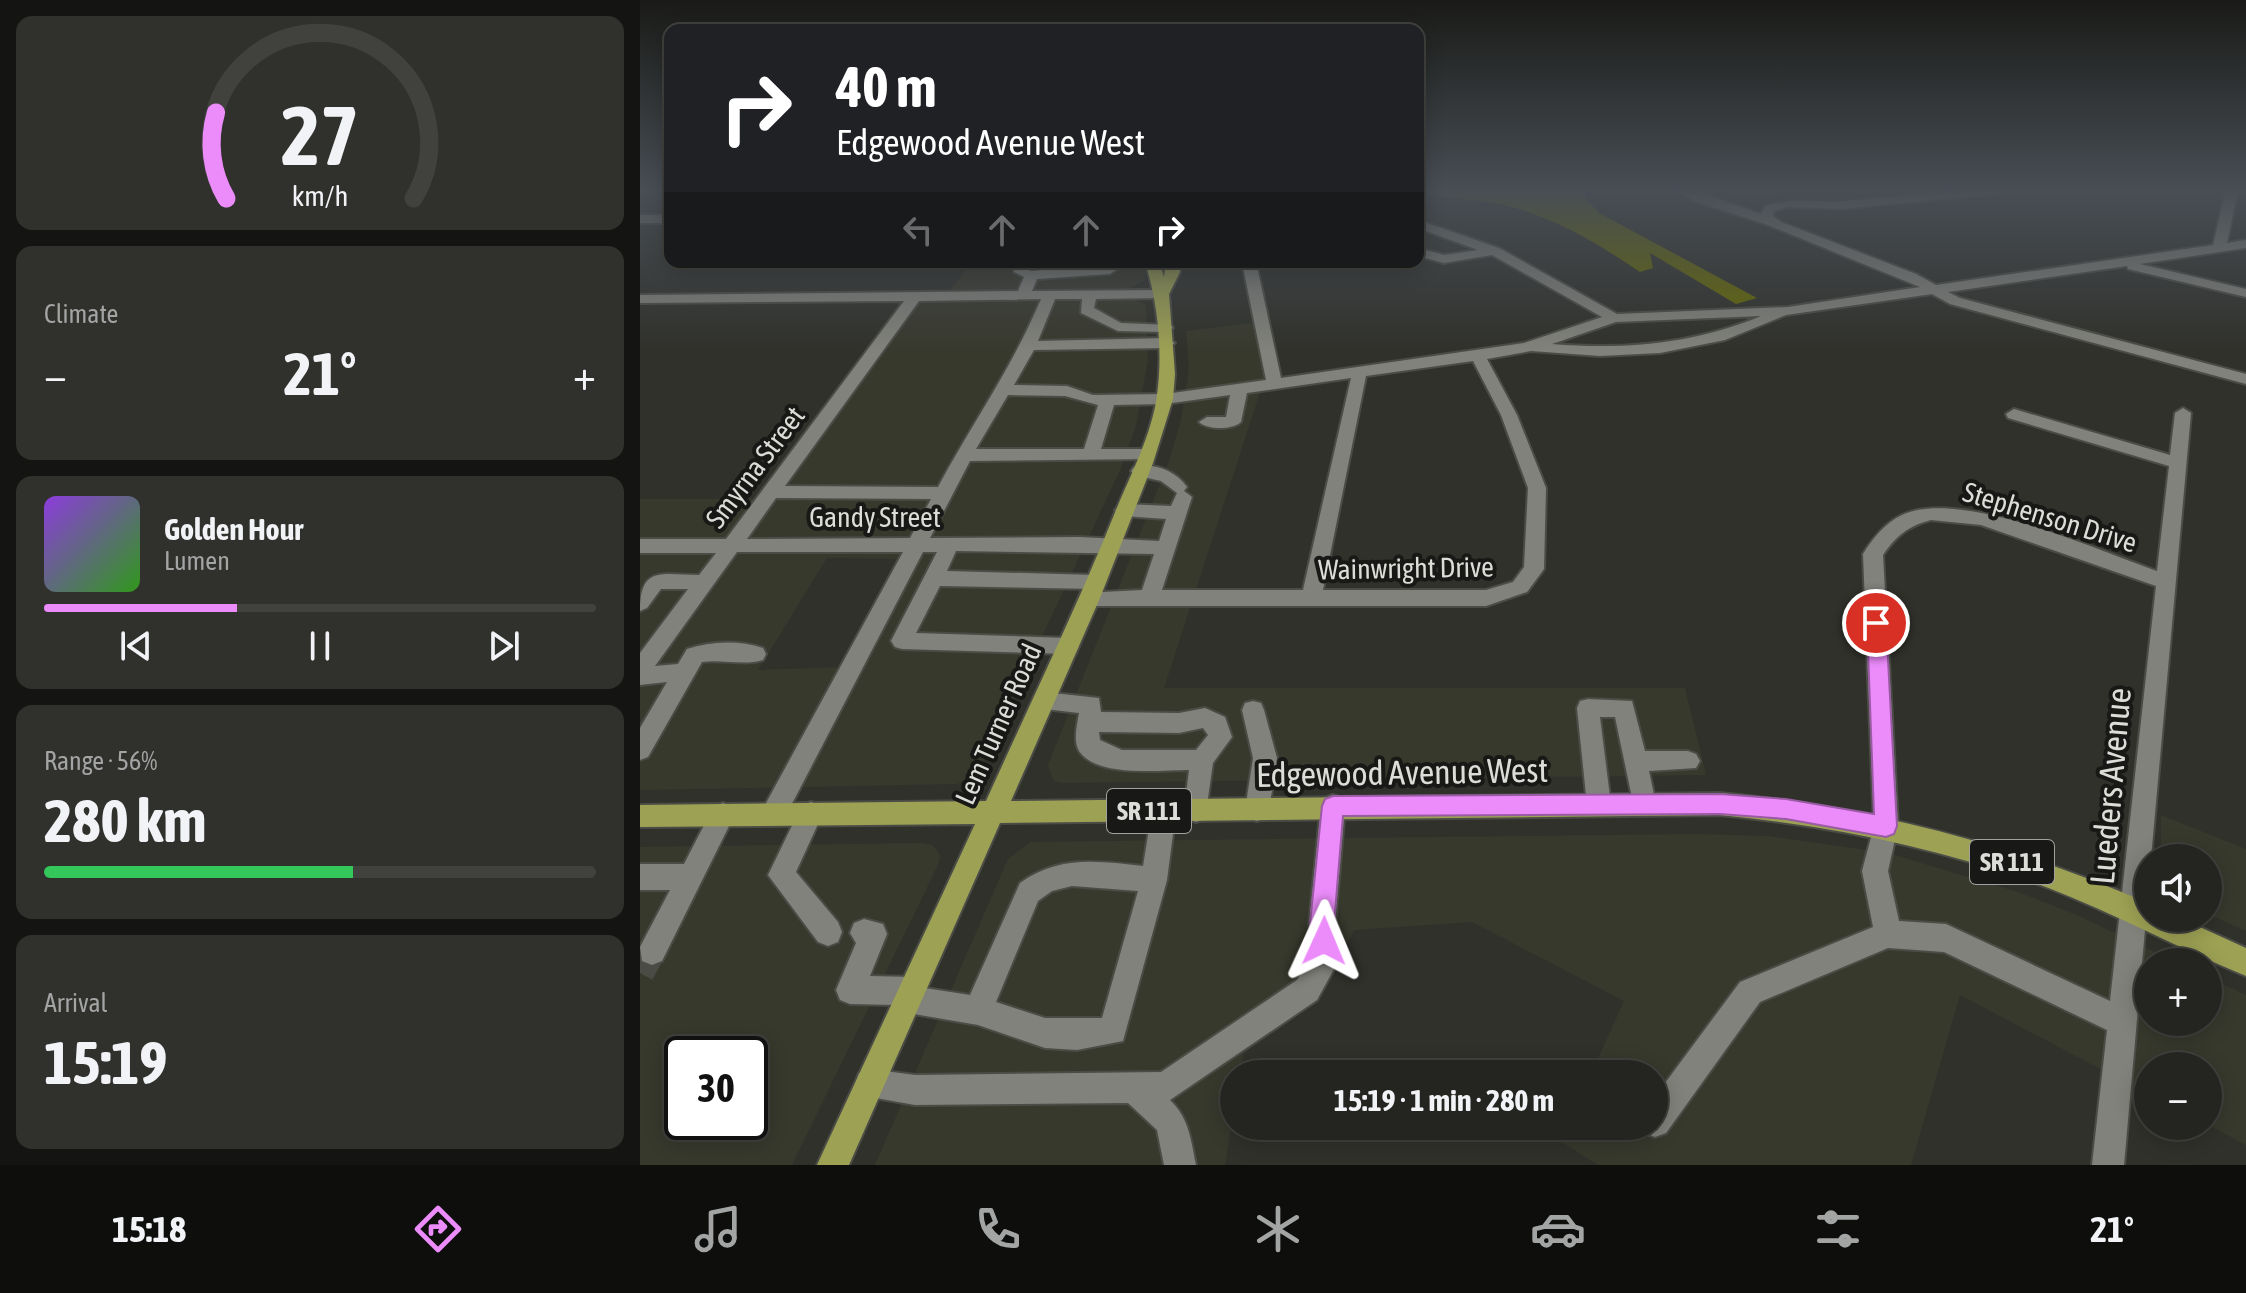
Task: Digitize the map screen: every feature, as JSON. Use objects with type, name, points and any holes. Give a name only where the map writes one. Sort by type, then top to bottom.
[{"type":"main road","name":"Lem Turner Road","points":[[833,1165],[1044,701],[1093,590],[1143,463],[1165,399],[1166,336],[1162,294],[1154,268]]},
{"type":"main road","name":"Lem Turner Road","points":[[1162,294],[1173,268]]},
{"type":"main road","name":"Edgewood Avenue West","points":[[640,816],[1644,804],[1786,809],[1886,826],[1951,842],[2038,870],[2134,911]]},
{"type":"main road","name":"Edgewood Avenue West","points":[[2181,932],[2246,962]]},
{"type":"street","points":[[1473,243],[1494,251],[1614,318]]},
{"type":"street","points":[[1829,243],[1935,289],[1955,301],[2246,379]]},
{"type":"street","points":[[2219,248],[2220,243]]},
{"type":"street","points":[[1000,390],[1067,391],[1085,398],[1165,399],[1478,356],[1527,347],[1614,318],[1788,311],[2246,244]]},
{"type":"street","points":[[1424,254],[1444,259],[1494,251]]},
{"type":"street","points":[[2121,263],[2246,293]]},
{"type":"street","points":[[1021,268],[1021,272],[1032,275],[1113,268]]},
{"type":"street","points":[[1250,268],[1275,385]]},
{"type":"street","points":[[1022,297],[1032,275]]},
{"type":"street","points":[[640,299],[1162,294]]},
{"type":"street","points":[[774,813],[941,493],[1029,346],[1049,296]]},
{"type":"street","points":[[1090,296],[1086,310],[1118,327],[1166,336]]},
{"type":"street","name":"Smyrna Street","points":[[640,670],[914,297]]},
{"type":"street","points":[[1527,347],[1631,352],[1672,349],[1746,330],[1788,311]]},
{"type":"street","points":[[1029,346],[1166,336]]},
{"type":"street","name":"Wainwright Drive","points":[[933,578],[1150,597],[1486,598],[1507,594],[1527,580],[1534,569],[1538,542],[1537,488],[1509,415],[1478,356]]},
{"type":"street","points":[[1311,598],[1359,384],[1358,373]]},
{"type":"street","points":[[1207,422],[1233,422],[1239,390]]},
{"type":"street","points":[[1091,455],[1108,399]]},
{"type":"street","name":"Lueders Avenue","points":[[2143,844],[2164,581],[2183,413]]},
{"type":"street","points":[[2014,414],[2177,463]]},
{"type":"street","points":[[964,455],[1091,455],[1143,463],[1167,476],[1180,499],[1150,597]]},
{"type":"street","points":[[772,492],[941,493]]},
{"type":"street","points":[[1124,510],[1180,499]]},
{"type":"street","name":"Stephenson Drive","points":[[1888,934],[1875,871],[1886,826],[1872,583],[1873,554],[1882,536],[1898,524],[1920,515],[1962,515],[2164,581]]},
{"type":"street","points":[[950,545],[906,633],[1000,635],[1006,645],[1068,646]]},
{"type":"street","name":"Gandy Street","points":[[640,546],[1111,545],[1166,548]]},
{"type":"street","points":[[640,603],[655,582],[704,582]]},
{"type":"street","points":[[640,750],[695,655],[719,651],[755,654]]},
{"type":"street","points":[[640,676],[684,672]]},
{"type":"street","points":[[1044,701],[1091,705],[1089,746],[1106,757],[1202,760]]},
{"type":"street","points":[[1599,805],[1588,708],[1624,708],[1644,804]]},
{"type":"street","points":[[1253,710],[1265,758],[1257,810]]},
{"type":"street","points":[[1088,722],[1179,723],[1205,718],[1221,729],[1217,744],[1202,760],[1196,811]]},
{"type":"street","points":[[1635,761],[1688,761]]},
{"type":"street","points":[[870,1084],[915,1090],[1165,1087],[1307,990],[1326,958],[1322,924],[1333,806]]},
{"type":"street","points":[[864,933],[873,934],[850,990],[910,995],[978,1011],[1045,1033],[1077,1035],[1113,1031],[1154,880],[1164,811]]},
{"type":"street","points":[[811,813],[781,875],[828,932]]},
{"type":"street","points":[[652,951],[723,814]]},
{"type":"street","points":[[978,1011],[1029,892],[1039,883],[1063,872],[1154,880]]},
{"type":"street","points":[[640,877],[691,877]]},
{"type":"street","name":"Lueders Avenue","points":[[2108,1165],[2122,1022],[2141,932]]},
{"type":"street","points":[[1668,1104],[1750,992],[1888,934],[1946,938],[2122,1022]]},
{"type":"street","points":[[1135,1088],[1171,1122],[1180,1165]]},
{"type":"shaded area","points":[[1595,243],[1655,243],[1757,298],[1736,304],[1650,253],[1653,268],[1640,272]]},
{"type":"shaded area","points":[[967,268],[1145,268],[1145,280],[1129,289],[948,293]]},
{"type":"shaded area","points":[[1138,300],[1146,305],[1148,359],[1136,426],[1121,468],[977,775],[957,784],[640,790],[640,499],[774,499],[920,301]],"holes":[[[827,558],[897,559],[843,667],[758,670]]]},
{"type":"shaded area","points":[[1254,323],[1265,377],[1164,688],[1685,688],[1706,775],[1060,783],[1053,780],[1048,765],[1169,461],[1181,420],[1189,369],[1186,331]]},
{"type":"shaded area","points":[[2161,815],[2246,849],[2246,931],[2222,920],[2222,844],[2161,844]]},
{"type":"shaded area","points":[[1697,834],[1767,836],[1888,853],[2021,893],[2146,948],[2134,948],[2134,1036],[2222,1036],[2222,984],[2246,995],[2246,1145],[2222,1132],[2222,1052],[2134,1052],[2134,1087],[1960,995],[1911,1165],[1598,1165],[1560,1140],[1668,1140],[1668,1060],[1597,1060],[1624,1001],[1472,922],[1354,930],[1319,1000],[1244,1053],[1243,1060],[1220,1060],[1220,1140],[1229,1140],[1225,1165],[875,1165],[1008,859],[1030,842]]},
{"type":"shaded area","points":[[932,845],[940,856],[938,865],[792,1165],[640,1165],[640,847]]},
{"type":"tunnel","points":[[640,973],[652,951]]},
{"type":"route","points":[[1324,941],[1322,924],[1332,843],[1333,806],[1720,804],[1786,809],[1886,826],[1876,623]]}]
